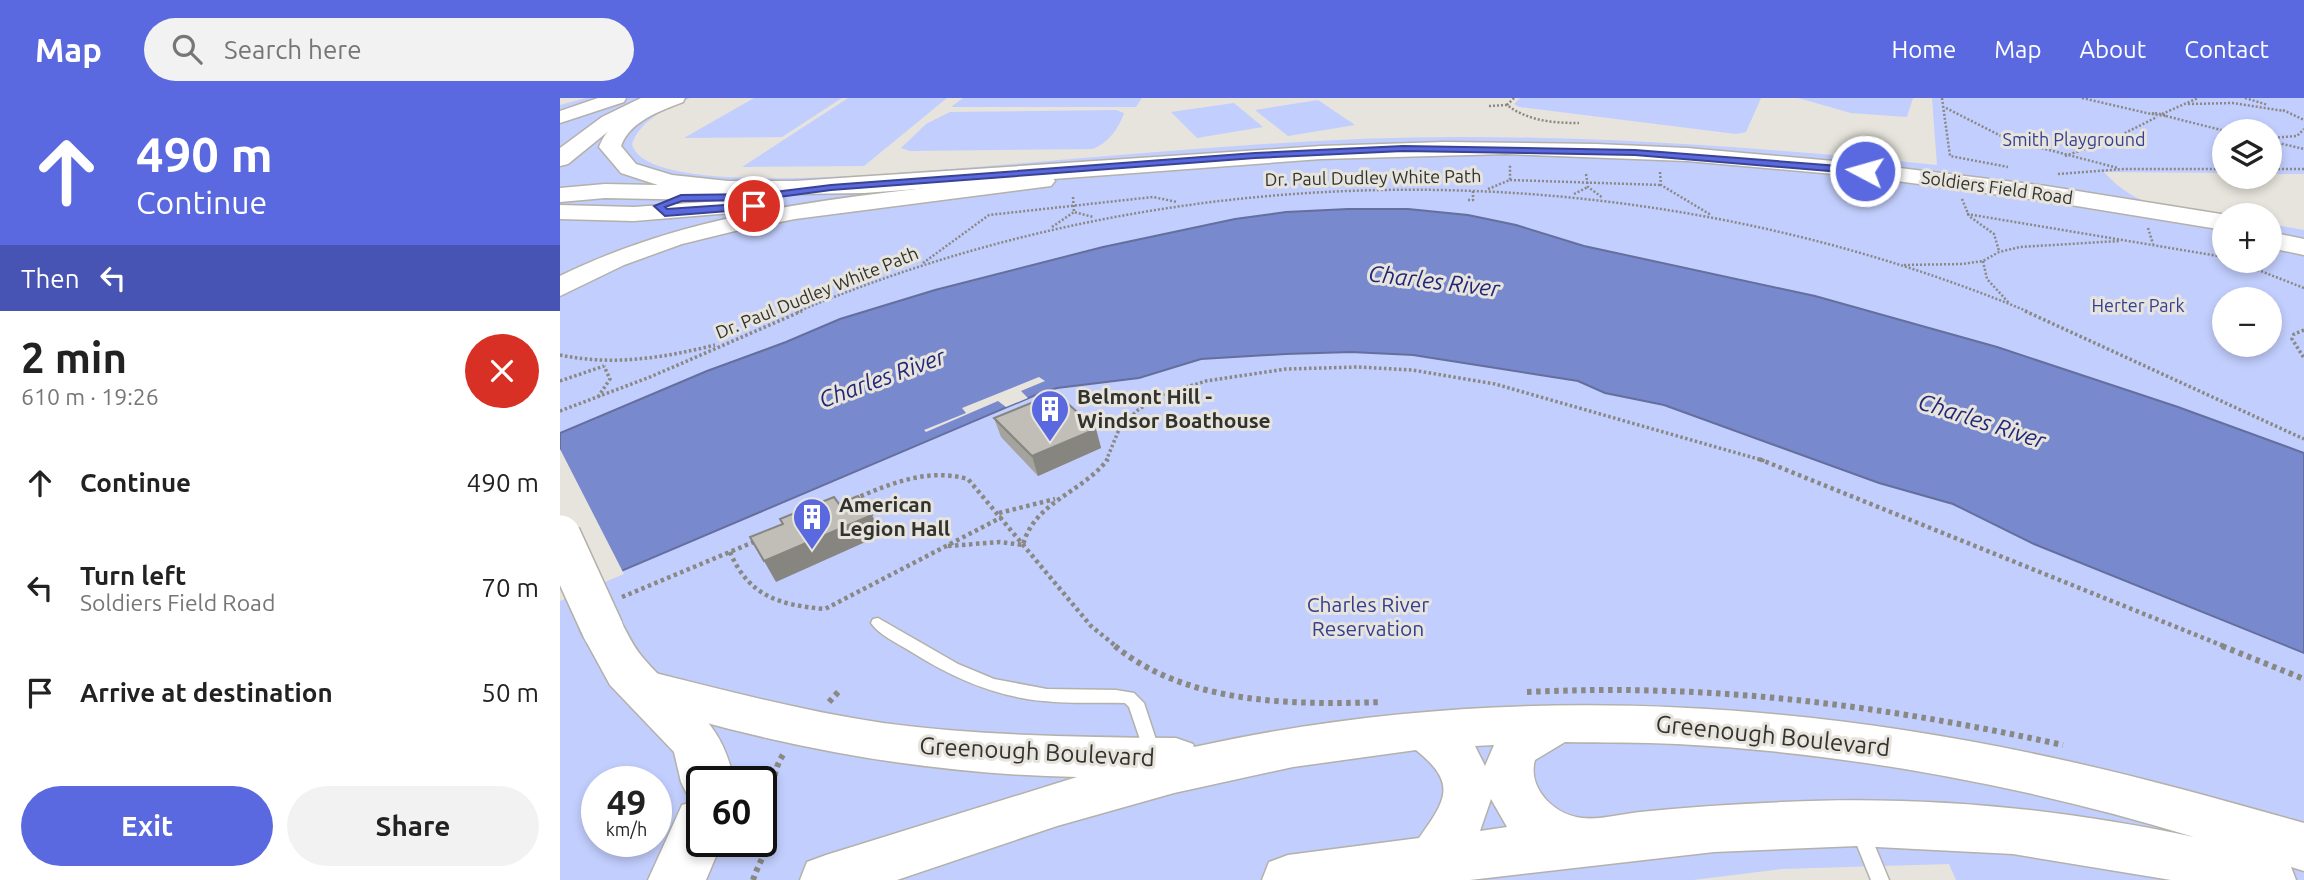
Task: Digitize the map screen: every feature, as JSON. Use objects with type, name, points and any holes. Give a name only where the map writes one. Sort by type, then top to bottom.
[{"type":"main road","points":[[560,117],[617,98]]},
{"type":"main road","points":[[560,159],[610,121],[656,98]]},
{"type":"main road","name":"Soldiers Field Road","points":[[676,98],[643,113],[620,130],[611,145],[611,154],[615,161],[635,173],[674,183],[787,189],[1255,155],[1403,149],[1604,151],[2017,190],[2212,220]]},
{"type":"main road","name":"Soldiers Field Road","points":[[560,212],[665,212],[1270,163],[1463,156],[1650,161],[1845,173],[2212,230]]},
{"type":"main road","points":[[560,287],[636,251],[732,223],[795,212],[1043,181]]},
{"type":"main road","points":[[665,212],[660,205],[679,198],[757,197],[831,187]]},
{"type":"main road","points":[[560,195],[605,191],[707,193],[787,189]]},
{"type":"main road","points":[[2282,232],[2304,237]]},
{"type":"main road","points":[[2282,242],[2304,247]]},
{"type":"main road","points":[[560,536],[611,614],[618,659],[639,686],[692,736],[705,766]]},
{"type":"main road","name":"Greenough Boulevard","points":[[639,686],[776,722],[884,743],[993,755],[1157,767],[1232,759],[1325,742],[1426,731],[1564,723],[1708,727],[1819,737],[1916,751],[2099,789],[2304,848]]},
{"type":"main road","points":[[1564,723],[1534,735],[1518,746],[1510,762],[1510,781],[1517,799],[1529,816],[1538,823],[1585,843]]},
{"type":"main road","points":[[1426,731],[1460,763],[1468,795],[1462,816],[1434,862]]},
{"type":"main road","name":"Greenough Boulevard","points":[[826,880],[1157,767]]},
{"type":"main road","points":[[1288,880],[1340,876],[1585,843],[1709,830],[1856,823],[1933,826],[2041,836],[2180,859],[2270,880]]},
{"type":"main road","points":[[677,880],[687,857]]},
{"type":"lane","points":[[878,623],[932,659],[984,683],[1037,694],[1128,697],[1136,704],[1157,767]]},
{"type":"lane","points":[[1856,823],[1880,880]]},
{"type":"path","points":[[1507,105],[1514,98]]},
{"type":"path","points":[[1942,98],[1950,156],[2020,169]]},
{"type":"path","points":[[2082,98],[2212,128]]},
{"type":"path","points":[[2065,157],[2113,139],[2198,98]]},
{"type":"path","points":[[2245,98],[2304,120]]},
{"type":"path","points":[[2188,104],[2233,103],[2284,111]]},
{"type":"path","points":[[1489,106],[1507,105],[1530,117],[1579,123]]},
{"type":"path","points":[[1945,108],[1995,135],[2065,157],[2124,169]]},
{"type":"path","points":[[2151,114],[2157,117]]},
{"type":"path","points":[[2282,138],[2297,136],[2304,129]]},
{"type":"path","points":[[2282,143],[2304,149]]},
{"type":"path","points":[[1510,163],[1510,180]]},
{"type":"path","points":[[1660,168],[1661,185]]},
{"type":"path","points":[[2057,174],[2124,169],[2212,169]]},
{"type":"path","points":[[2282,169],[2303,169]]},
{"type":"path","points":[[1586,174],[1588,185],[1607,200]]},
{"type":"path","points":[[1485,190],[1510,180],[1588,185],[1661,185],[1718,219]]},
{"type":"path","points":[[1564,195],[1580,193],[1588,185]]},
{"type":"path","points":[[1468,200],[1473,200],[1473,189]]},
{"type":"path","name":"Dr. Paul Dudley White Path","points":[[560,411],[658,375],[726,342],[919,266],[1038,232],[1101,217],[1182,203],[1307,190],[1473,189],[1607,200],[1718,219],[1810,239],[1894,264],[2019,308],[2304,439]]},
{"type":"path","points":[[1073,197],[1074,212]]},
{"type":"path","points":[[919,266],[989,215],[1153,197],[1182,203]]},
{"type":"path","points":[[1961,198],[1967,214],[1994,235],[2000,244],[1999,251]]},
{"type":"path","points":[[1074,212],[1101,217]]},
{"type":"path","points":[[1038,232],[1054,226],[1074,212]]},
{"type":"path","points":[[1967,214],[2212,255]]},
{"type":"path","points":[[2147,226],[2153,244]]},
{"type":"path","points":[[1894,264],[1938,266],[1983,261],[1999,251],[2065,242],[2141,242]]},
{"type":"path","points":[[1983,261],[1987,280],[2019,308]]},
{"type":"path","points":[[2266,273],[2304,288]]},
{"type":"path","points":[[2304,330],[2294,334],[2292,339],[2304,358]]},
{"type":"path","points":[[560,382],[603,364],[670,355],[726,342]]},
{"type":"path","points":[[560,355],[603,364]]},
{"type":"path","points":[[598,398],[610,379],[603,364]]},
{"type":"path","points":[[1023,545],[1031,523],[1059,498],[1103,466],[1116,434],[1131,416],[1153,400],[1177,388],[1239,375],[1302,368],[1372,367],[1439,373],[1508,387],[1733,450],[1795,471],[1909,520],[2304,679]]},
{"type":"path","points":[[846,502],[907,478],[956,475],[972,481],[1082,616],[1122,651],[1178,679],[1244,697]]},
{"type":"path","points":[[730,552],[751,588],[792,607],[825,609],[948,546],[1000,515],[1059,498]]},
{"type":"path","points":[[611,614],[730,552],[765,537]]},
{"type":"path","points":[[948,546],[980,542],[1023,545]]},
{"type":"path","points":[[753,880],[756,866],[766,850],[770,835],[775,764],[793,743]]},
{"type":"green space","name":"Herter Park","points":[[586,98],[690,98],[656,115],[636,135],[632,144],[647,161],[680,172],[725,177],[778,178],[882,174],[1333,140],[1460,137],[1699,145],[1937,165],[1932,98],[2304,98],[2304,174],[2282,174],[2282,119],[2212,119],[2212,173],[2104,172],[2117,185],[2144,201],[2212,214],[2212,273],[2282,273],[2282,226],[2304,230],[2304,453],[2178,407],[1997,347],[1815,296],[1584,246],[1493,220],[1437,211],[1376,209],[1286,212],[1103,247],[935,290],[840,319],[560,433],[560,105]]},
{"type":"green space","points":[[754,98],[842,98],[782,137],[684,138]]},
{"type":"green space","points":[[848,98],[947,98],[864,166],[742,167]]},
{"type":"green space","points":[[963,98],[1142,98],[1136,107],[951,107]]},
{"type":"green space","points":[[1520,98],[1761,98],[1746,132],[1736,134],[1519,107],[1514,104]]},
{"type":"green space","points":[[1798,98],[1913,98],[1907,117],[1851,113]]},
{"type":"green space","points":[[1318,100],[1355,125],[1288,136],[1255,110]]},
{"type":"green space","points":[[1234,103],[1263,127],[1197,138],[1171,112]]},
{"type":"green space","points":[[1116,110],[1124,113],[1119,124],[1108,139],[1093,149],[910,151],[901,148],[926,124],[950,112]]},
{"type":"green space","name":"Charles River Reservation","points":[[1351,352],[1444,358],[1578,381],[1612,395],[1664,405],[1879,483],[1953,504],[2034,544],[2304,653],[2304,880],[1956,880],[1949,864],[1781,869],[1693,880],[560,880],[560,597],[1038,394],[1057,388],[1139,378],[1201,359]]},
{"type":"water","name":"Charles River","points":[[1408,209],[1468,215],[1516,225],[1584,246],[1815,296],[1997,347],[2178,407],[2304,453],[2304,653],[2034,544],[1953,504],[1879,483],[1664,405],[1605,393],[1578,381],[1413,355],[1351,352],[1201,359],[1139,378],[1057,388],[560,597],[560,433],[840,319],[935,290],[1103,247],[1235,219],[1286,212]]},
{"type":"pier","points":[[1039,377],[1045,381],[1021,391],[1028,398],[1006,407],[998,401],[926,432],[924,430],[966,413],[962,408]]},
{"type":"pier","points":[[560,449],[624,574],[560,601]]},
{"type":"building","points":[[1056,393],[1096,429],[1032,456],[994,418]]},
{"type":"building","points":[[858,496],[872,515],[764,561],[750,537],[783,524],[780,519],[834,497],[839,504]]},
{"type":"place","name":"Belmont Hill - Windsor Boathouse","points":[[1050,443]]},
{"type":"place","name":"American Legion Hall","points":[[812,551]]},
{"type":"route","points":[[754,206],[665,212],[659,206],[672,199],[681,198],[757,197],[831,187],[1332,151],[1510,148],[1635,152],[1865,171]]},
{"type":"park label","name":"Smith Playground","points":[[2074,140]]}]
